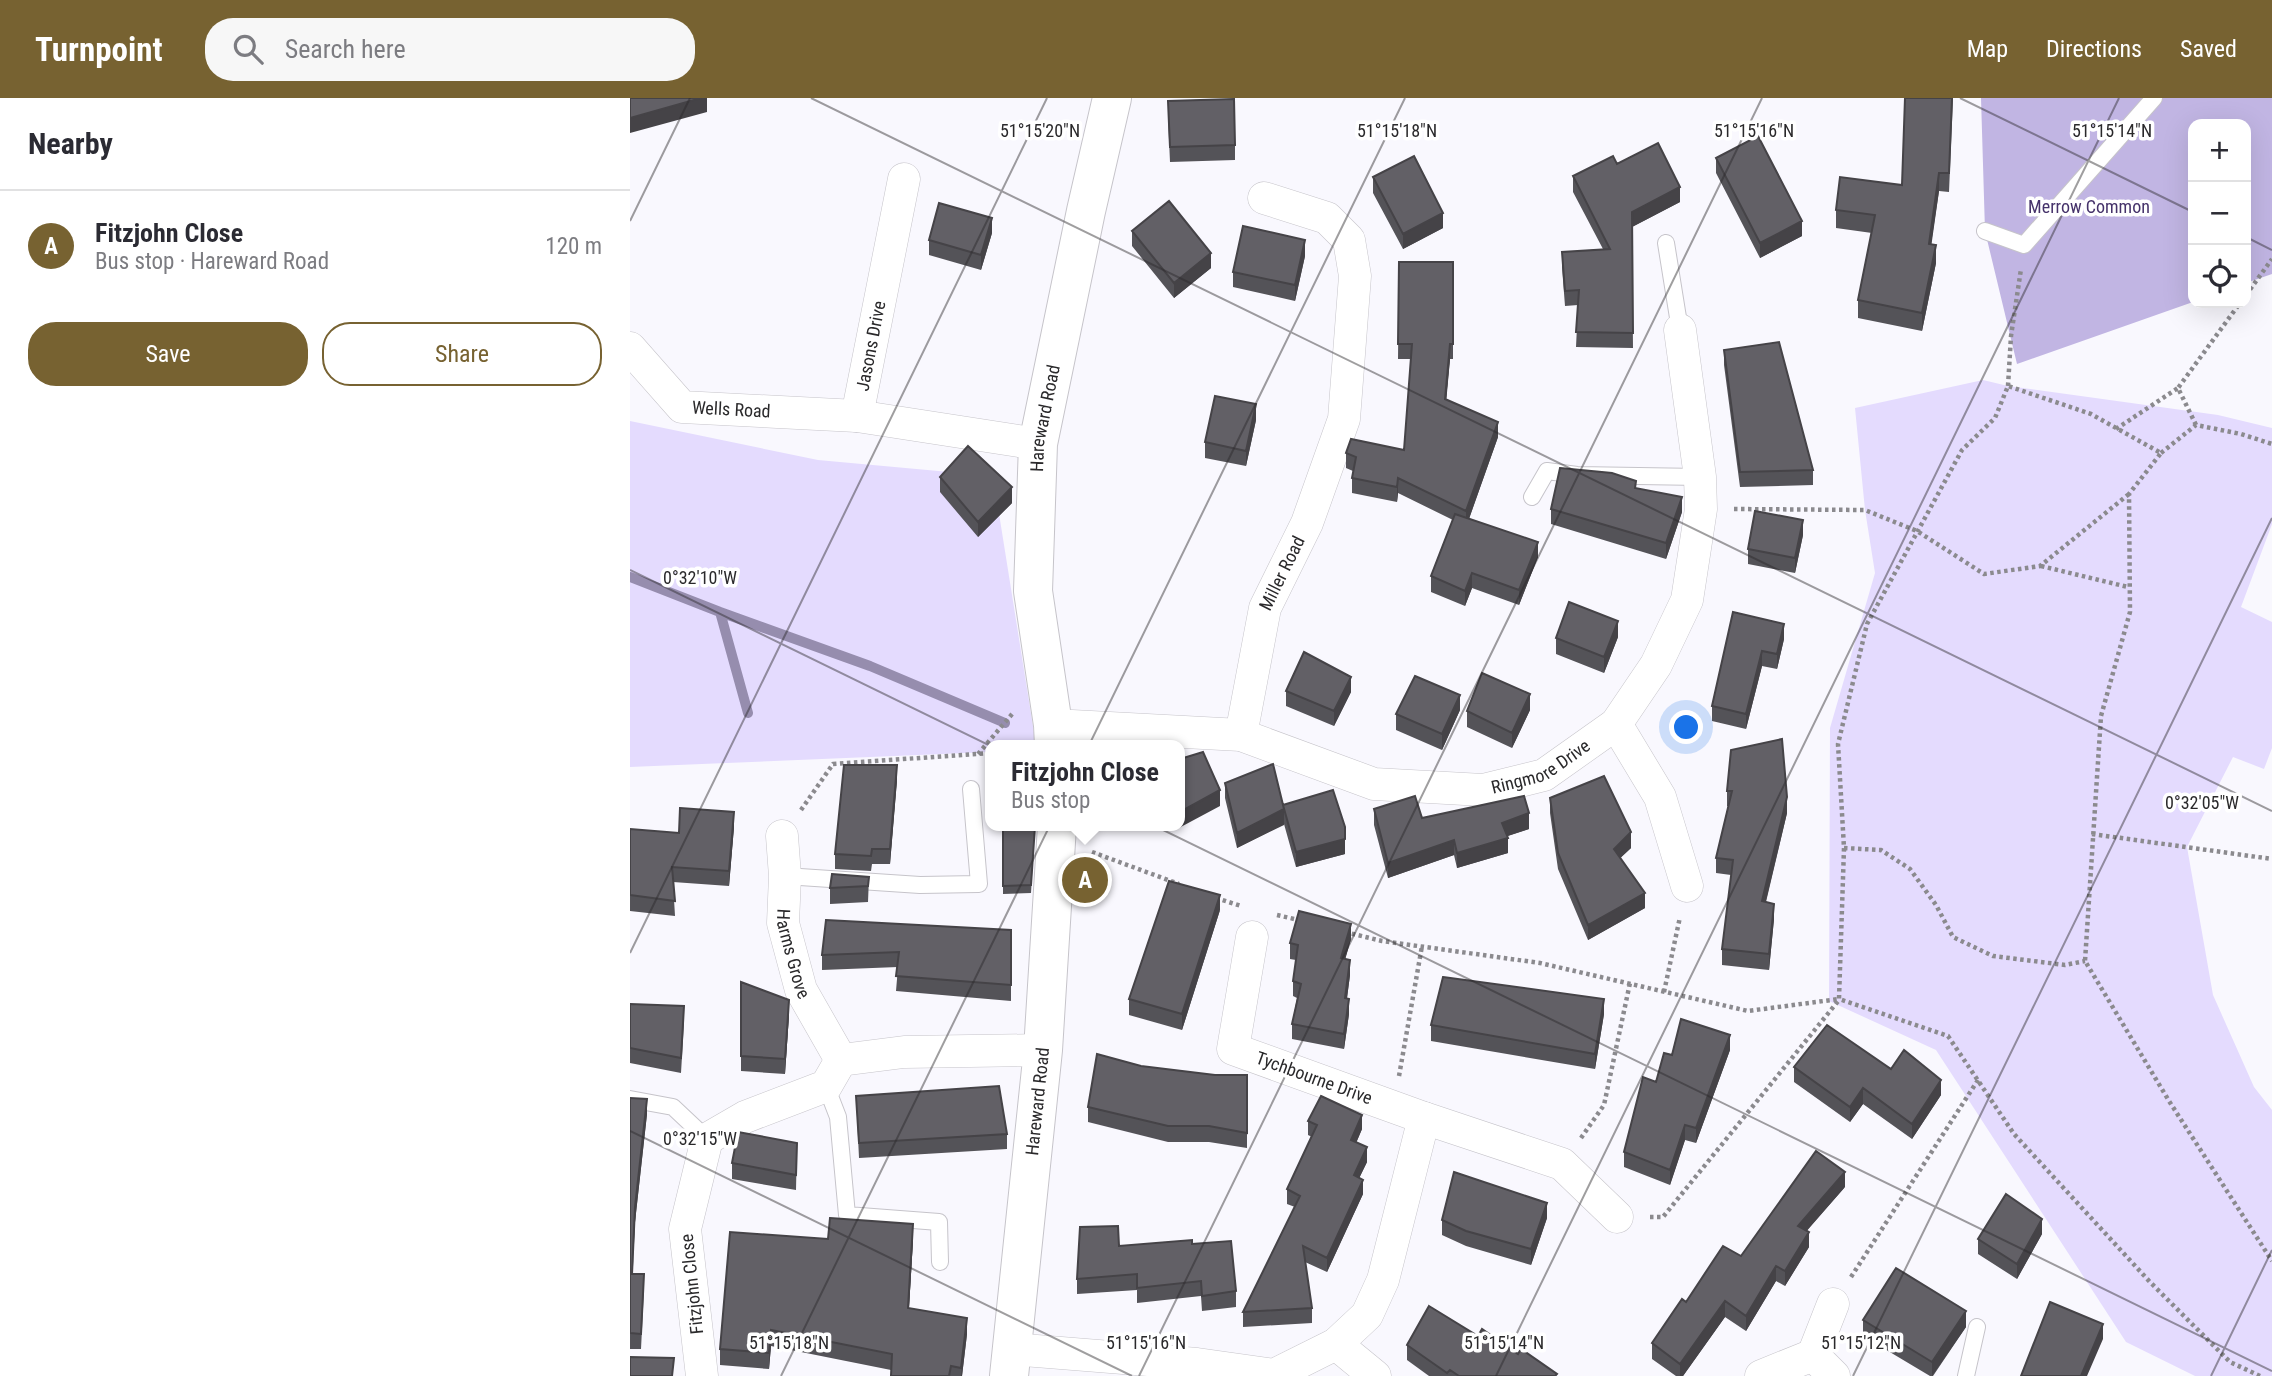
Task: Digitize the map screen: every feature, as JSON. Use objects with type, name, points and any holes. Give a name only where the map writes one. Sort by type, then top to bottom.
[{"type":"street","name":"Hareward Road","points":[[1054,735],[1033,591],[1038,444],[1112,98]]},
{"type":"street","name":"Jasons Drive","points":[[904,179],[857,416],[1038,444]]},
{"type":"street","name":"Miller Road","points":[[1241,735],[1265,608],[1307,523],[1344,419],[1355,276],[1349,240],[1327,218],[1264,198]]},
{"type":"street","name":"Ringmore Drive","points":[[1054,735],[1241,735],[1374,784],[1483,790],[1544,775],[1616,723],[1656,665],[1687,600],[1701,509],[1700,477],[1680,330]]},
{"type":"street","name":"Wells Road","points":[[630,348],[682,407],[857,416]]},
{"type":"street","points":[[1616,723],[1660,797],[1687,886]]},
{"type":"street","name":"Hareward Road","points":[[1010,1363],[1043,1050],[1057,832]]},
{"type":"street","name":"Harms Grove","points":[[782,836],[785,876],[783,923],[801,990],[834,1073]]},
{"type":"street","name":"Tychbourne Drive","points":[[1260,925],[1233,1049],[1424,1118],[1562,1164],[1617,1217]]},
{"type":"street","points":[[707,1139],[745,1116],[834,1073],[904,1052],[1043,1050]]},
{"type":"street","points":[[1010,1363],[1197,1364],[1274,1375],[1336,1344],[1367,1315],[1383,1280],[1424,1118]]},
{"type":"street","name":"Fitzjohn Close","points":[[702,1376],[685,1229],[707,1139]]},
{"type":"street","points":[[1761,1376],[1824,1366],[1833,1304]]},
{"type":"street","points":[[1336,1344],[1375,1376]]},
{"type":"lane","points":[[1985,231],[2024,245],[2154,98]]},
{"type":"lane","points":[[1666,243],[1680,330]]},
{"type":"lane","points":[[1532,497],[1547,471],[1577,475],[1700,477]]},
{"type":"lane","points":[[785,876],[920,885],[979,884],[971,789]]},
{"type":"lane","points":[[834,1073],[847,1215],[939,1222],[940,1262]]},
{"type":"lane","points":[[630,1099],[673,1107],[707,1139]]},
{"type":"lane","points":[[1966,1376],[1977,1327]]},
{"type":"path","points":[[1617,1217],[1663,1217],[1839,999],[1844,848],[1838,744],[1867,624],[1962,450],[1995,418],[2008,386],[2011,336],[2024,245]]},
{"type":"path","points":[[2251,288],[2272,259]]},
{"type":"path","points":[[2116,429],[2178,388],[2236,308]]},
{"type":"path","points":[[2008,386],[2091,414],[2161,453]]},
{"type":"path","points":[[2178,388],[2196,425]]},
{"type":"path","points":[[2040,566],[2129,494],[2161,453],[2196,425],[2241,434],[2272,444]]},
{"type":"path","points":[[2129,494],[2130,612],[2101,716],[2085,961],[2169,1101],[2272,1261]]},
{"type":"path","points":[[1701,509],[1865,510],[1917,531],[1984,573],[2040,566],[2128,587]]},
{"type":"path","points":[[782,836],[833,764],[985,753]]},
{"type":"path","points":[[1057,832],[1181,885]]},
{"type":"path","points":[[2092,834],[2272,859]]},
{"type":"path","points":[[1844,848],[1881,850],[1910,869],[1936,905],[1952,937],[1993,956],[2065,965],[2085,961]]},
{"type":"path","points":[[1664,992],[1687,886]]},
{"type":"path","points":[[1206,894],[1242,907]]},
{"type":"path","points":[[1260,925],[1306,922]]},
{"type":"path","points":[[1344,932],[1382,941],[1540,962],[1748,1011],[1839,999],[1948,1036],[2014,1134],[2150,1282],[2230,1362],[2260,1376]]},
{"type":"path","points":[[1394,1107],[1422,946]]},
{"type":"path","points":[[1562,1164],[1604,1105],[1630,983]]},
{"type":"path","points":[[1833,1304],[1978,1080]]},
{"type":"shaded area","points":[[1983,380],[2008,386],[2218,415],[2272,428],[2272,524],[2241,607],[2272,622],[2272,748],[2264,769],[2233,757],[2187,847],[2213,995],[2254,1087],[2272,1110],[2272,1376],[2195,1376],[2126,1342],[1936,1050],[1829,1001],[1830,728],[1875,573],[1865,510],[1855,408]]},
{"type":"shaded area","points":[[630,421],[818,460],[993,476],[1035,740],[985,740],[985,752],[630,767]]},
{"type":"green space","name":"Merrow Common","points":[[1981,98],[2272,98],[2272,274],[2251,281],[2251,119],[2188,119],[2188,304],[2017,364],[1985,231]]},
{"type":"building","points":[[630,98],[701,98],[630,118]]},
{"type":"building","points":[[1905,98],[1952,98],[1949,173],[1939,173],[1929,244],[1936,245],[1922,313],[1858,300],[1875,215],[1836,210],[1840,177],[1902,185]]},
{"type":"building","points":[[1234,99],[1235,145],[1170,147],[1168,101]]},
{"type":"building","points":[[1758,136],[1802,221],[1760,243],[1716,158]]},
{"type":"building","points":[[1658,143],[1680,187],[1632,212],[1633,333],[1576,332],[1579,290],[1565,291],[1562,252],[1610,249],[1573,176],[1613,156],[1617,164]]},
{"type":"building","points":[[1414,156],[1443,213],[1403,234],[1373,177]]},
{"type":"building","points":[[1169,201],[1211,253],[1174,283],[1132,231]]},
{"type":"building","points":[[939,203],[992,218],[981,255],[929,240]]},
{"type":"building","points":[[1243,226],[1305,240],[1295,285],[1233,272]]},
{"type":"building","points":[[1399,262],[1453,262],[1453,344],[1450,344],[1445,399],[1498,422],[1466,511],[1398,478],[1397,487],[1352,478],[1356,457],[1346,453],[1351,439],[1404,450],[1412,344],[1398,344]]},
{"type":"building","points":[[1779,342],[1813,470],[1740,472],[1724,350]]},
{"type":"building","points":[[1215,396],[1256,404],[1246,451],[1205,442]]},
{"type":"building","points":[[968,446],[1012,487],[978,522],[940,477]]},
{"type":"building","points":[[1560,468],[1612,473],[1636,481],[1635,488],[1682,497],[1666,543],[1551,509]]},
{"type":"building","points":[[1755,511],[1803,520],[1795,558],[1748,549]]},
{"type":"building","points":[[1455,514],[1538,542],[1519,590],[1472,573],[1465,591],[1431,576]]},
{"type":"building","points":[[1569,602],[1618,621],[1604,657],[1556,638]]},
{"type":"building","points":[[1733,612],[1784,624],[1777,654],[1762,651],[1746,714],[1712,706]]},
{"type":"building","points":[[1304,652],[1351,677],[1334,711],[1286,691]]},
{"type":"building","points":[[1482,673],[1530,694],[1512,733],[1467,711]]},
{"type":"building","points":[[1415,676],[1460,695],[1442,734],[1396,714]]},
{"type":"building","points":[[1782,739],[1787,797],[1762,901],[1774,904],[1769,954],[1722,949],[1733,860],[1716,858],[1732,791],[1727,791],[1731,750]]},
{"type":"building","points":[[1203,752],[1220,790],[1185,809],[1185,757]]},
{"type":"building","points":[[1273,764],[1284,809],[1237,833],[1225,783]]},
{"type":"building","points":[[844,765],[897,765],[890,849],[872,849],[871,856],[835,854]]},
{"type":"building","points":[[1604,776],[1631,832],[1614,849],[1645,893],[1588,925],[1558,853],[1550,798]]},
{"type":"building","points":[[1333,790],[1345,827],[1345,839],[1296,852],[1283,805]]},
{"type":"building","points":[[1415,796],[1422,818],[1524,796],[1529,813],[1502,823],[1508,838],[1457,853],[1454,840],[1388,863],[1374,809]]},
{"type":"building","points":[[680,808],[734,812],[729,871],[672,867],[675,901],[630,895],[630,829],[679,833]]},
{"type":"building","points":[[1003,831],[1035,831],[1031,885],[1003,886]]},
{"type":"building","points":[[832,874],[869,877],[868,886],[830,888]]},
{"type":"building","points":[[1169,881],[1220,895],[1182,1014],[1129,999]]},
{"type":"building","points":[[1299,911],[1351,924],[1341,958],[1350,960],[1345,998],[1349,999],[1344,1034],[1292,1024],[1301,984],[1293,981],[1298,945],[1290,943]]},
{"type":"building","points":[[826,920],[1011,930],[1011,985],[896,976],[899,952],[822,955]]},
{"type":"building","points":[[1443,977],[1604,999],[1595,1054],[1431,1025]]},
{"type":"building","points":[[741,982],[789,1000],[785,1059],[741,1056]]},
{"type":"building","points":[[630,1004],[684,1006],[681,1058],[630,1048]]},
{"type":"building","points":[[1681,1019],[1730,1035],[1696,1128],[1685,1125],[1670,1170],[1624,1152],[1643,1077],[1656,1082],[1664,1053],[1672,1055]]},
{"type":"building","points":[[1827,1025],[1891,1069],[1904,1050],[1941,1080],[1912,1124],[1863,1088],[1850,1107],[1794,1067]]},
{"type":"building","points":[[1097,1054],[1141,1066],[1215,1075],[1247,1075],[1247,1133],[1209,1126],[1168,1126],[1088,1107]]},
{"type":"building","points":[[999,1086],[1007,1134],[859,1143],[856,1096]]},
{"type":"building","points":[[1321,1096],[1362,1115],[1351,1140],[1367,1147],[1354,1175],[1363,1180],[1327,1258],[1303,1246],[1312,1308],[1243,1312],[1300,1196],[1287,1189],[1317,1125],[1308,1121]]},
{"type":"building","points":[[630,1098],[647,1099],[635,1207],[632,1274],[644,1274],[641,1334],[630,1333]]},
{"type":"building","points":[[738,1132],[797,1143],[796,1175],[732,1163]]},
{"type":"building","points":[[1816,1151],[1845,1172],[1798,1226],[1809,1232],[1785,1271],[1776,1266],[1746,1316],[1725,1301],[1680,1364],[1652,1343],[1682,1299],[1686,1302],[1723,1246],[1741,1256]]},
{"type":"building","points":[[1454,1172],[1547,1203],[1531,1249],[1466,1231],[1442,1220]]},
{"type":"building","points":[[2006,1194],[2042,1219],[2017,1264],[1978,1239]]},
{"type":"building","points":[[830,1218],[913,1224],[908,1308],[967,1318],[961,1368],[951,1366],[949,1376],[891,1376],[892,1354],[771,1330],[769,1353],[720,1349],[730,1232],[828,1239]]},
{"type":"building","points":[[1118,1226],[1119,1246],[1192,1240],[1192,1244],[1231,1241],[1236,1291],[1202,1296],[1201,1281],[1137,1288],[1137,1274],[1077,1279],[1080,1227]]},
{"type":"building","points":[[1896,1268],[1966,1311],[1932,1362],[1863,1320]]},
{"type":"building","points":[[2050,1302],[2103,1324],[2081,1376],[2021,1376]]},
{"type":"building","points":[[1429,1306],[1478,1336],[1482,1329],[1518,1354],[1521,1349],[1557,1374],[1459,1376],[1450,1370],[1447,1373],[1407,1345]]},
{"type":"building","points":[[630,1357],[674,1358],[672,1376],[630,1376]]},
{"type":"waterway","points":[[630,577],[870,666],[1005,723]]},
{"type":"waterway","points":[[720,612],[748,713]]},
{"type":"place","name":"Fitzjohn Close","points":[[1085,880]]}]
